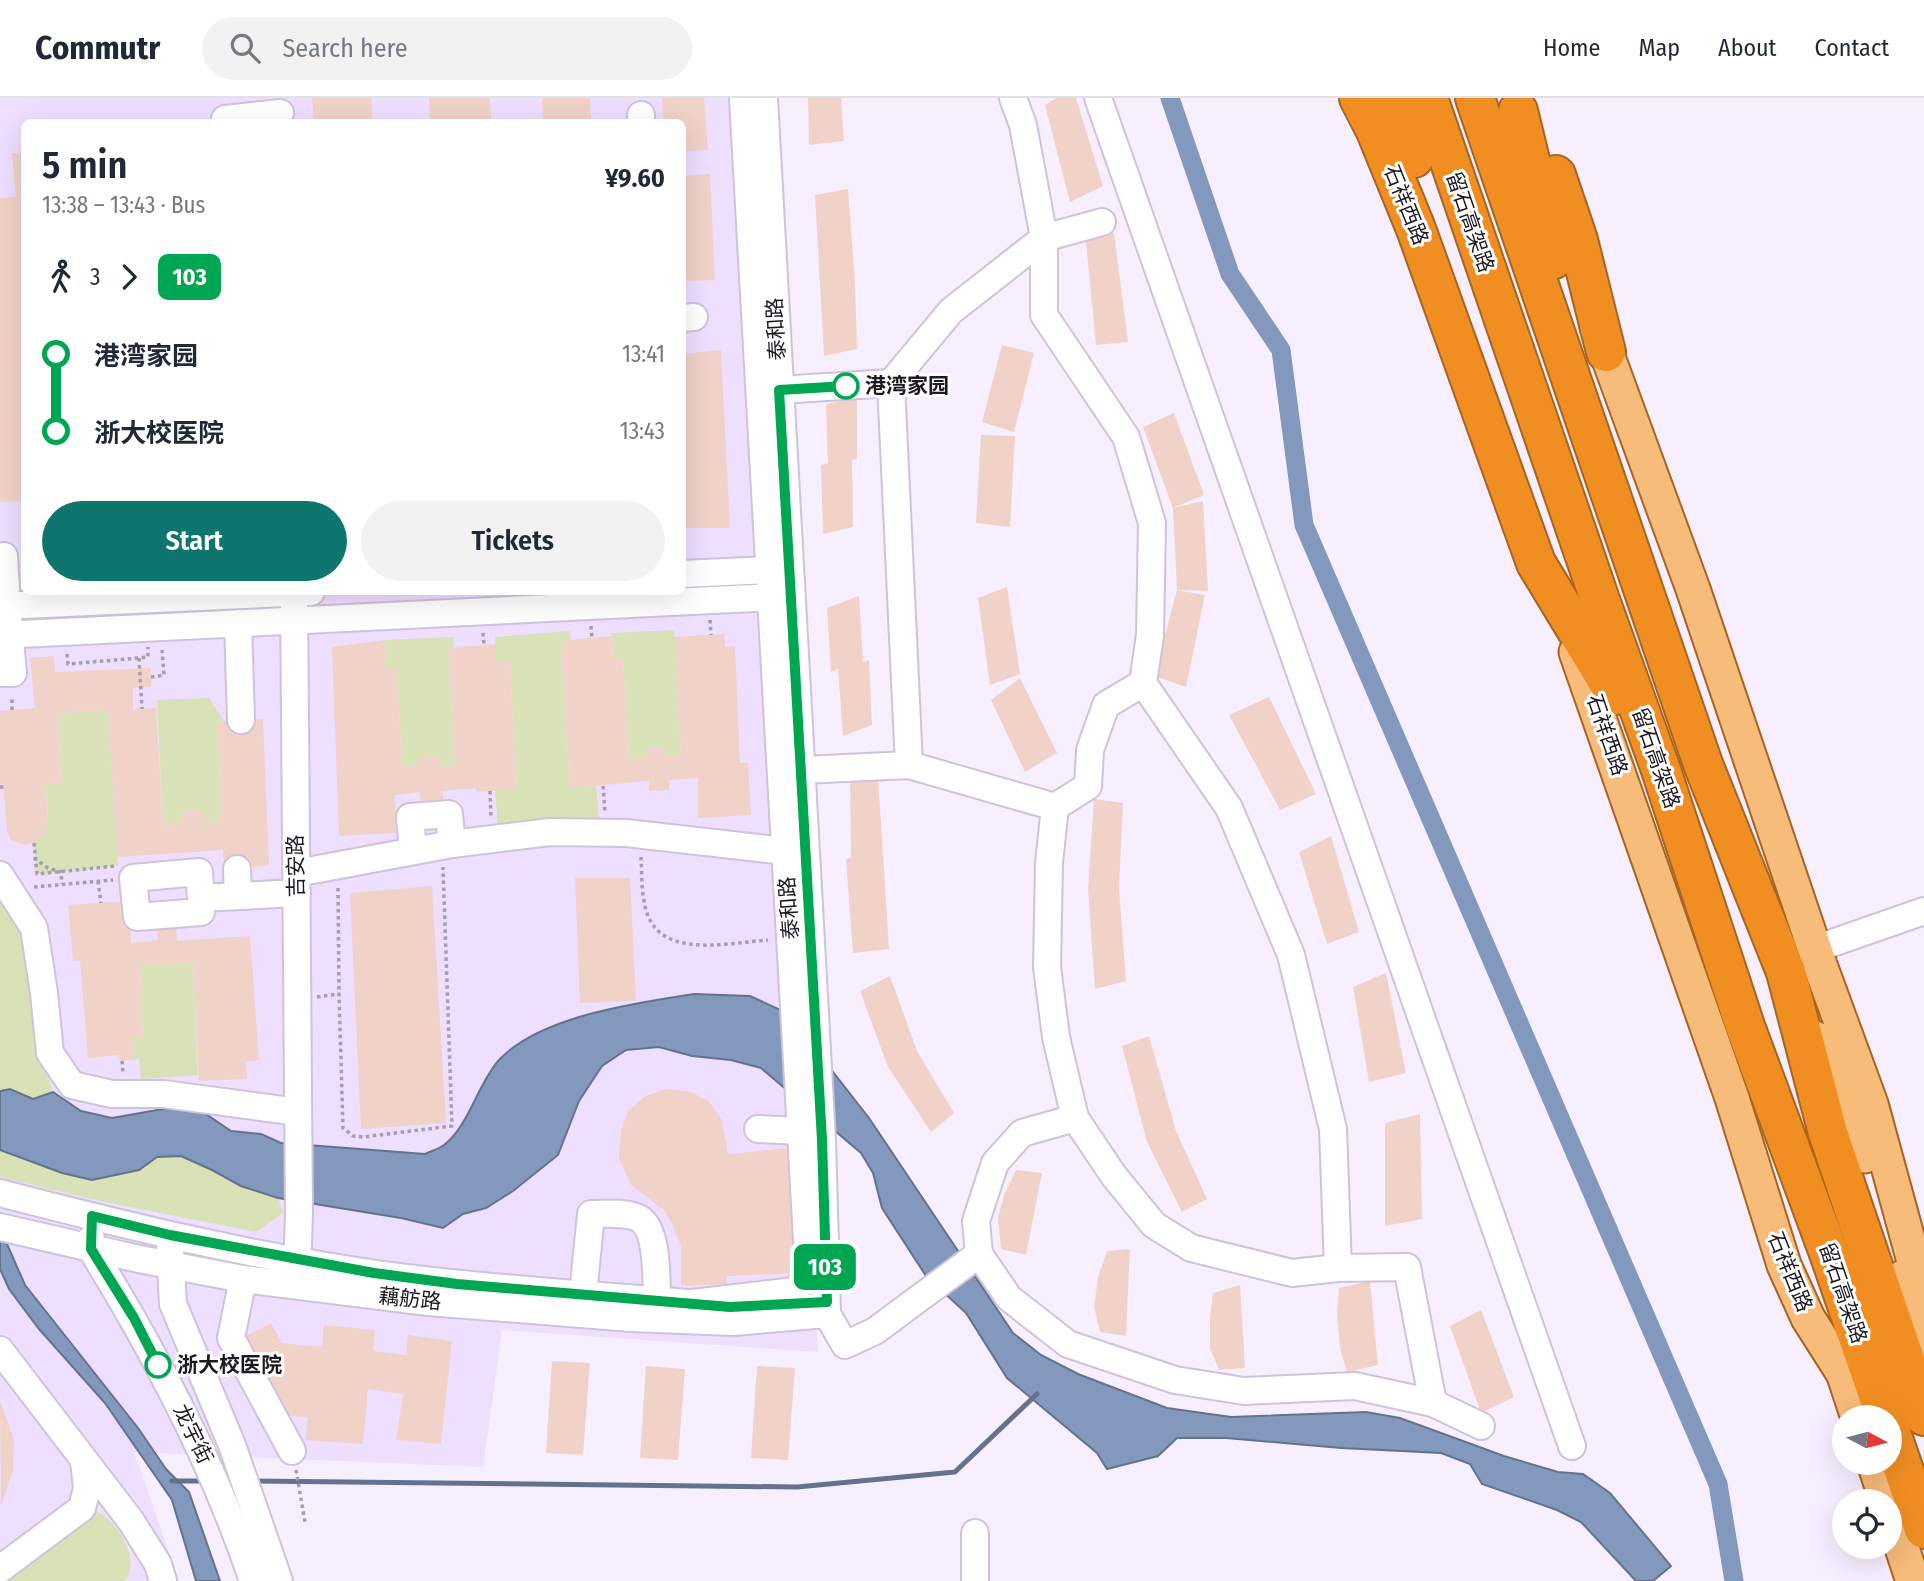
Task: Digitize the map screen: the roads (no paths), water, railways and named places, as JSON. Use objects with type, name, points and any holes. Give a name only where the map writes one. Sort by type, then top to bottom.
[{"type":"highway","name":"留石高架路","points":[[1428,98],[1661,770],[1745,1026],[1882,1405]]},
{"type":"highway","name":"留石高架路","points":[[1475,98],[1703,764],[1786,972],[1828,1133],[1924,1416]]},
{"type":"highway","points":[[1520,102],[1552,252],[1584,352],[1641,510],[1703,764]]},
{"type":"highway","points":[[1520,102],[1578,240],[1606,352]]},
{"type":"highway","points":[[1379,113],[1544,488],[1600,600]]},
{"type":"highway","name":"石祥西路","points":[[1379,113],[1536,563]]},
{"type":"highway","points":[[1536,563],[1661,770]]},
{"type":"highway","points":[[1902,1465],[1924,1529]]},
{"type":"main road","points":[[1606,352],[1698,602],[1815,949],[1871,1104],[1924,1298]]},
{"type":"main road","name":"石祥西路","points":[[1536,563],[1584,669],[1668,919],[1732,1098],[1784,1265],[1808,1318],[1843,1373]]},
{"type":"main road","points":[[1786,972],[1853,1121],[1924,1342]]},
{"type":"main road","name":"石祥西路","points":[[1745,1026],[1783,1190],[1854,1405]]},
{"type":"main road","points":[[1902,1548],[1913,1581]]},
{"type":"street","name":"泰和路","points":[[743,98],[790,938],[805,1010]]},
{"type":"street","name":"泰和路","points":[[764,98],[802,770],[808,1130],[827,1308]]},
{"type":"street","points":[[1013,98],[1023,125],[1044,239],[1044,315],[1126,437],[1152,523],[1150,635],[1143,682],[1228,808],[1291,955],[1333,1129],[1338,1268]]},
{"type":"street","points":[[1098,98],[1572,1446]]},
{"type":"street","points":[[226,119],[280,111]]},
{"type":"street","points":[[909,765],[891,383],[951,311],[1044,239],[1102,222]]},
{"type":"street","points":[[779,390],[891,383]]},
{"type":"street","points":[[0,674],[13,673],[5,635],[4,556]]},
{"type":"street","points":[[686,574],[770,570]]},
{"type":"street","points":[[4,600],[185,595]]},
{"type":"street","name":"吉安路","points":[[294,595],[299,1213],[297,1287]]},
{"type":"street","points":[[5,635],[772,597]]},
{"type":"street","points":[[238,623],[242,720]]},
{"type":"street","points":[[802,770],[909,765],[1055,807],[1088,786],[1090,750],[1106,705],[1143,682]]},
{"type":"street","points":[[1055,807],[1049,863],[1047,967],[1056,1037],[1075,1118],[1114,1177],[1154,1225],[1191,1248],[1292,1273],[1338,1268],[1407,1266],[1433,1403]]},
{"type":"street","points":[[201,898],[238,896],[297,883],[337,865],[413,851],[410,817],[449,814],[447,844],[550,832],[640,835],[785,851]]},
{"type":"street","points":[[237,869],[238,896]]},
{"type":"street","points":[[4,882],[34,928],[50,1053],[72,1085],[112,1094],[164,1094],[298,1112]]},
{"type":"street","points":[[1815,949],[1924,911]]},
{"type":"street","points":[[1075,1118],[1022,1133],[995,1163],[976,1221],[974,1258],[1009,1298],[1068,1345],[1164,1376],[1244,1391],[1355,1386],[1433,1403],[1481,1426]]},
{"type":"street","points":[[693,1303],[794,1291],[809,1276],[808,1130],[758,1129]]},
{"type":"street","name":"藕舫路","points":[[0,1193],[170,1235],[374,1273],[583,1296],[747,1307],[827,1308]]},
{"type":"street","points":[[583,1296],[591,1214],[618,1213],[639,1218],[651,1231],[657,1300]]},
{"type":"street","points":[[91,1249],[92,1216]]},
{"type":"street","name":"藕舫路","points":[[0,1227],[91,1249],[243,1279],[428,1302],[631,1318],[733,1322],[827,1308]]},
{"type":"street","name":"龙宇街","points":[[170,1235],[173,1304],[232,1445],[249,1527],[253,1581]]},
{"type":"street","name":"龙宇街","points":[[91,1249],[134,1318],[202,1451],[279,1581]]},
{"type":"street","points":[[827,1308],[845,1345],[875,1331],[974,1258]]},
{"type":"street","points":[[243,1279],[231,1338],[292,1451]]},
{"type":"street","points":[[0,1350],[131,1521],[158,1564],[160,1580]]},
{"type":"street","points":[[0,1569],[82,1508],[87,1488],[84,1461]]},
{"type":"street","points":[[975,1533],[975,1581]]},
{"type":"water","points":[[694,994],[750,996],[787,1013],[869,1118],[1013,1333],[1041,1355],[1078,1374],[1167,1408],[1231,1417],[1366,1412],[1400,1418],[1504,1456],[1558,1472],[1583,1474],[1610,1493],[1671,1566],[1653,1581],[1636,1581],[1581,1522],[1557,1510],[1482,1484],[1470,1464],[1441,1453],[1226,1438],[1177,1438],[1158,1456],[1107,1469],[1097,1453],[1007,1378],[966,1313],[926,1276],[882,1208],[873,1173],[861,1153],[761,1068],[731,1060],[692,1056],[659,1047],[626,1050],[602,1066],[579,1101],[558,1155],[513,1191],[486,1208],[463,1214],[443,1228],[401,1218],[278,1198],[241,1186],[181,1156],[157,1157],[139,1170],[92,1180],[62,1173],[0,1150],[0,1091],[10,1089],[33,1099],[53,1092],[81,1111],[112,1118],[180,1106],[197,1108],[231,1131],[261,1134],[281,1143],[425,1154],[453,1137],[492,1069],[517,1045],[539,1032],[590,1014]]},
{"type":"water","points":[[0,1241],[7,1244],[25,1285],[138,1428],[166,1469],[189,1492],[220,1581],[196,1581],[172,1500],[105,1403],[39,1329],[9,1289],[0,1269]]},
{"type":"waterway","points":[[1170,98],[1230,274],[1281,350],[1304,525],[1718,1484],[1734,1581]]},
{"type":"waterway","points":[[253,1481],[797,1487],[955,1472],[1037,1394]]},
{"type":"waterway","points":[[172,1481],[204,1481]]},
{"type":"place","name":"港湾家园","points":[[846,386]]},
{"type":"place","name":"浙大校医院","points":[[158,1365]]}]
